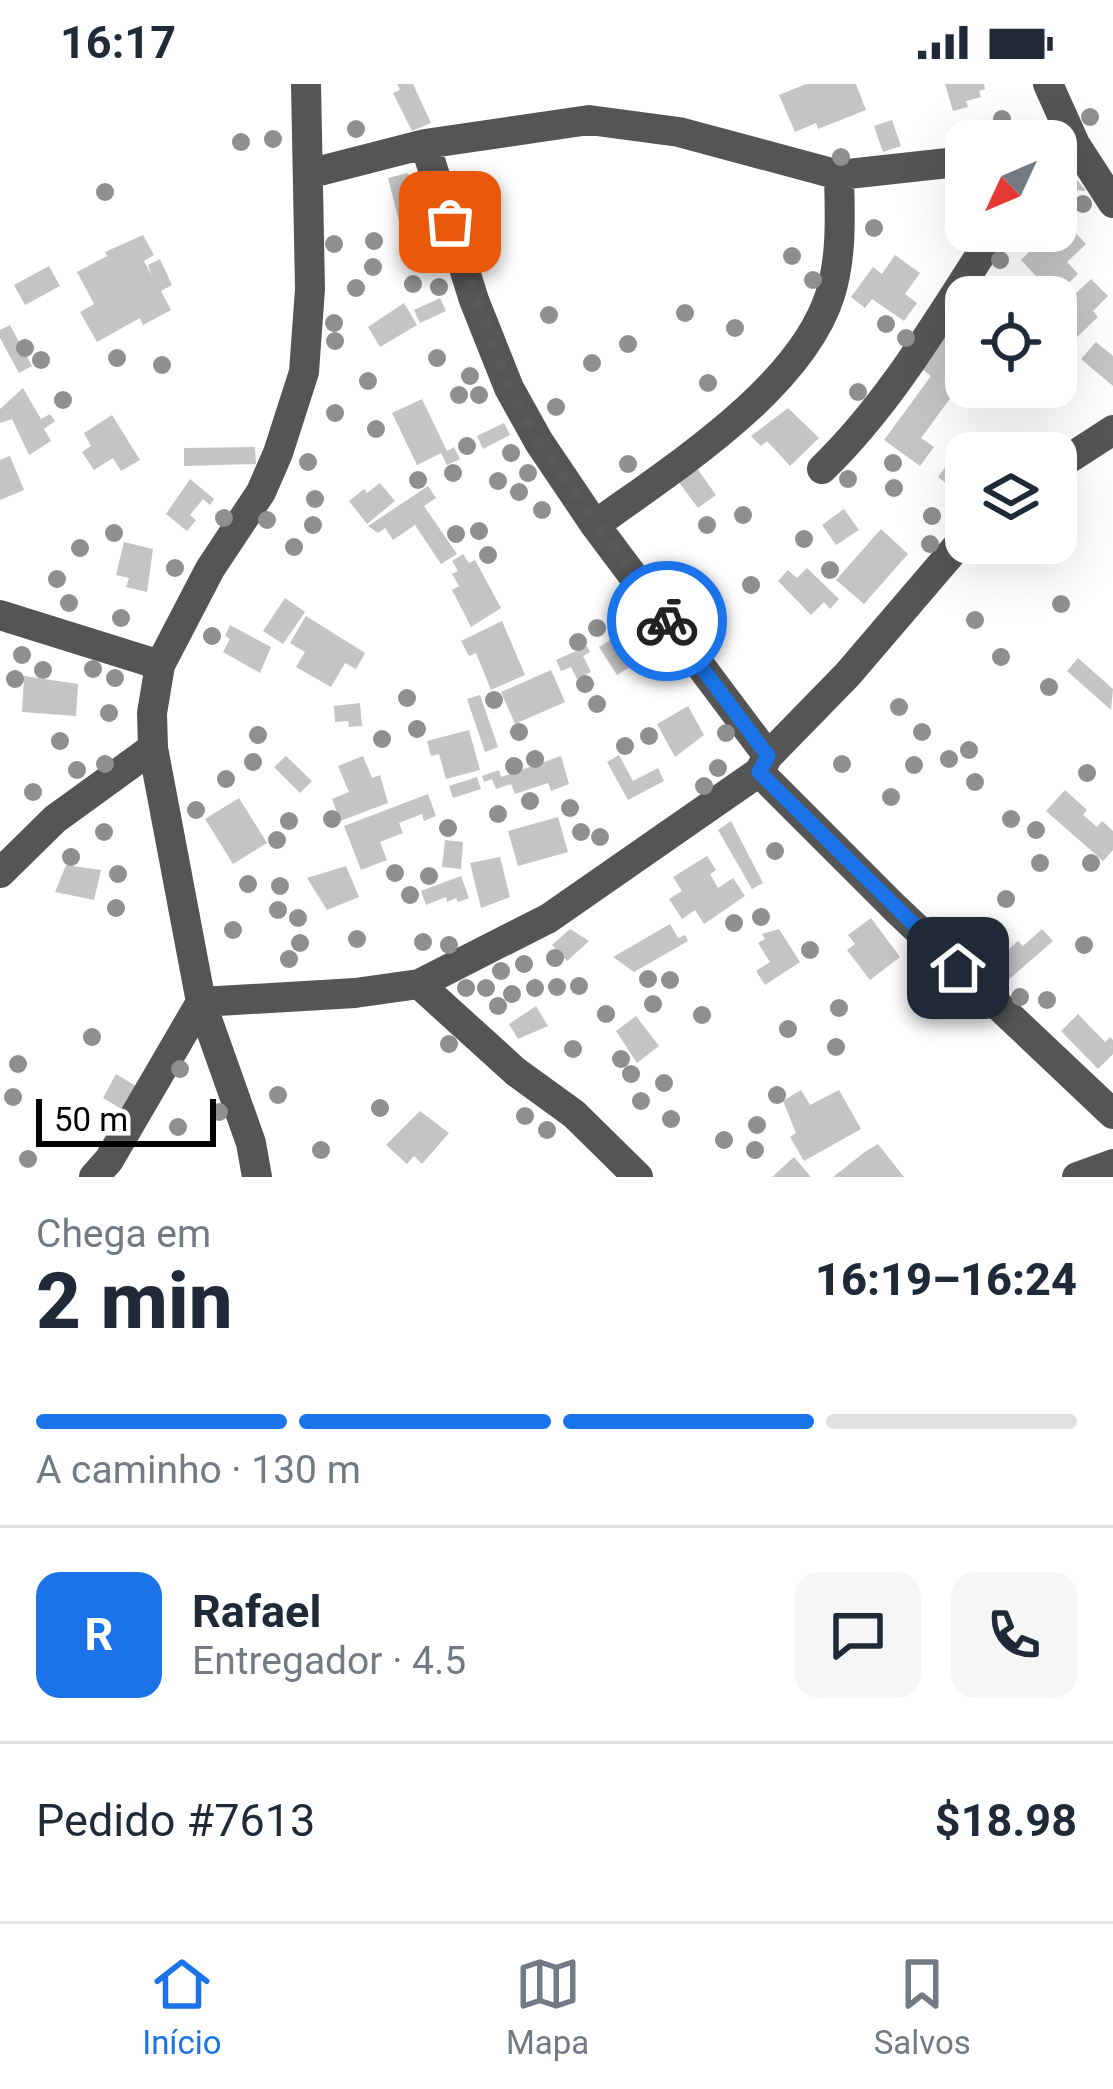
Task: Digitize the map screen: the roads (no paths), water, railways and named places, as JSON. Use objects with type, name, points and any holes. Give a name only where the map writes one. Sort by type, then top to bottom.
[{"type":"street","points":[[257,1177],[251,1143],[202,1002],[153,748],[152,713],[160,665],[211,569],[261,492],[304,372],[309,338],[306,84]]},
{"type":"street","points":[[1048,84],[1058,120]]},
{"type":"street","points":[[308,174],[425,144],[589,120],[679,132],[838,175],[945,163]]},
{"type":"street","points":[[425,144],[475,300],[509,388],[538,442],[764,764],[1113,1114]]},
{"type":"street","points":[[1077,160],[1113,202]]},
{"type":"street","points":[[595,525],[688,459],[799,356],[834,276],[838,175]]},
{"type":"street","points":[[822,469],[892,389],[982,252]]},
{"type":"street","points":[[1077,453],[1113,430]]},
{"type":"street","points":[[202,1002],[355,993],[419,983],[549,918],[764,764],[945,561]]},
{"type":"street","points":[[0,615],[160,665]]},
{"type":"street","points":[[0,873],[56,819],[153,748]]},
{"type":"street","points":[[419,983],[516,1072],[574,1114],[638,1177]]},
{"type":"street","points":[[94,1177],[109,1160],[202,1002]]},
{"type":"street","points":[[1077,1177],[1112,1165]]},
{"type":"street","points":[[1104,1177],[1112,1165]]}]
